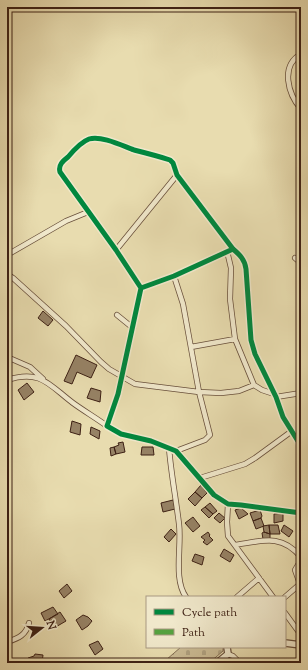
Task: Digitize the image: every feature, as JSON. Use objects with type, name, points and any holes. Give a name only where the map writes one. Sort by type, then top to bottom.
[{"type":"street","points":[[301,54],[295,58],[291,64],[288,80],[292,97],[301,109]]},
{"type":"street","points":[[107,426],[118,394],[141,288],[59,169],[61,164],[70,154],[87,140],[92,138],[115,143],[170,160],[173,163],[177,175],[233,249],[241,256],[245,263],[252,344],[255,354],[275,396],[283,417],[301,446]]},
{"type":"street","points":[[116,250],[177,175]]},
{"type":"street","points":[[7,255],[66,221],[88,212]]},
{"type":"street","points":[[141,288],[174,276],[233,249]]},
{"type":"street","points":[[227,251],[230,268],[230,299],[235,339],[254,385],[275,396],[301,393]]},
{"type":"street","points":[[295,258],[301,263]]},
{"type":"street","points":[[7,274],[66,326],[101,362],[135,384],[199,392],[231,392],[254,385]]},
{"type":"street","points":[[174,276],[183,304],[199,392],[210,435],[205,440],[176,451]]},
{"type":"street","points":[[117,315],[133,328]]},
{"type":"street","points":[[191,347],[235,339]]},
{"type":"street","points":[[7,357],[30,368],[73,404],[121,434],[176,451],[214,495],[228,504],[301,513]]},
{"type":"street","points":[[7,380],[16,377],[29,376],[44,381]]},
{"type":"street","points":[[200,478],[245,464],[292,431]]},
{"type":"street","points":[[169,448],[179,524],[180,582],[182,592],[185,596]]},
{"type":"street","points":[[228,504],[228,536],[272,596]]},
{"type":"street","points":[[235,545],[273,539],[295,550],[301,557]]},
{"type":"street","points":[[286,597],[300,584],[296,570],[301,560]]},
{"type":"street","points":[[238,596],[259,578]]},
{"type":"street","points":[[286,614],[301,635]]},
{"type":"street","points":[[7,642],[22,636],[28,628],[29,623]]},
{"type":"street","points":[[286,643],[301,645]]},
{"type":"street","points":[[227,648],[228,654]]},
{"type":"street","points":[[217,663],[228,654]]},
{"type":"street","points":[[228,654],[233,656],[240,663]]},
{"type":"green space","points":[[180,648],[223,648],[223,651],[209,663],[169,663],[166,660]]},
{"type":"building","points":[[43,311],[53,320],[48,326],[38,318]]},
{"type":"building","points":[[76,355],[97,365],[91,378],[77,372],[72,384],[64,381]]},
{"type":"building","points":[[27,383],[34,392],[24,400],[18,390]]},
{"type":"building","points":[[91,388],[101,391],[100,402],[87,398]]},
{"type":"building","points":[[72,421],[81,424],[80,435],[70,432]]},
{"type":"building","points":[[91,427],[100,431],[99,439],[90,434]]},
{"type":"building","points":[[123,442],[125,452],[116,454],[114,447],[119,445],[118,443]]},
{"type":"building","points":[[114,447],[116,454],[111,456],[110,448]]},
{"type":"building","points":[[142,447],[153,447],[154,455],[141,455]]},
{"type":"building","points":[[201,485],[207,493],[202,498],[195,492]]},
{"type":"building","points":[[195,492],[202,498],[195,506],[188,499]]},
{"type":"building","points":[[173,500],[175,509],[163,512],[161,503]]},
{"type":"building","points":[[210,503],[217,511],[213,514],[205,507]]},
{"type":"building","points":[[205,507],[213,514],[209,518],[201,510]]},
{"type":"building","points":[[241,508],[248,514],[239,519],[235,510]]},
{"type":"building","points":[[260,510],[262,516],[261,518],[253,521],[250,513]]},
{"type":"building","points":[[219,513],[226,519],[220,523],[214,518]]},
{"type":"building","points":[[283,513],[283,521],[274,523],[274,514]]},
{"type":"building","points":[[193,517],[200,526],[193,532],[185,523]]},
{"type":"building","points":[[261,518],[264,526],[256,529],[253,521]]},
{"type":"building","points":[[269,525],[278,525],[280,534],[270,534]]},
{"type":"building","points":[[269,525],[270,534],[264,532],[263,526]]},
{"type":"building","points":[[284,525],[293,531],[289,537],[281,531]]},
{"type":"building","points":[[171,529],[176,534],[169,542],[164,537]]},
{"type":"building","points":[[208,532],[210,535],[209,536],[213,540],[207,545],[203,542],[205,540],[201,537]]},
{"type":"building","points":[[264,532],[270,534],[270,539],[263,539],[262,533]]},
{"type":"building","points":[[224,549],[234,555],[230,562],[220,556]]},
{"type":"building","points":[[195,554],[204,557],[202,565],[192,561]]},
{"type":"building","points":[[67,584],[72,591],[64,598],[59,591]]},
{"type":"building","points":[[53,607],[58,614],[45,621],[41,613]]},
{"type":"building","points":[[60,612],[66,621],[54,628],[49,619]]},
{"type":"building","points":[[83,615],[92,621],[82,630],[76,620]]},
{"type":"building","points":[[98,641],[103,649],[95,655],[89,645]]},
{"type":"building","points":[[35,654],[43,655],[42,663],[27,663],[28,658],[34,656]]},
{"type":"building","points":[[7,655],[12,660],[9,663],[7,663]]},
{"type":"cycle path","points":[[141,288],[116,250],[60,172],[60,165],[80,144],[86,140],[100,138],[134,150],[170,160],[173,163],[177,175],[233,249],[242,258],[246,269],[251,340],[255,354],[276,397],[283,417],[301,446]]},
{"type":"cycle path","points":[[233,249],[174,276],[141,288],[118,394],[107,426],[121,434],[151,441],[176,451],[214,495],[228,504],[301,513]]}]
